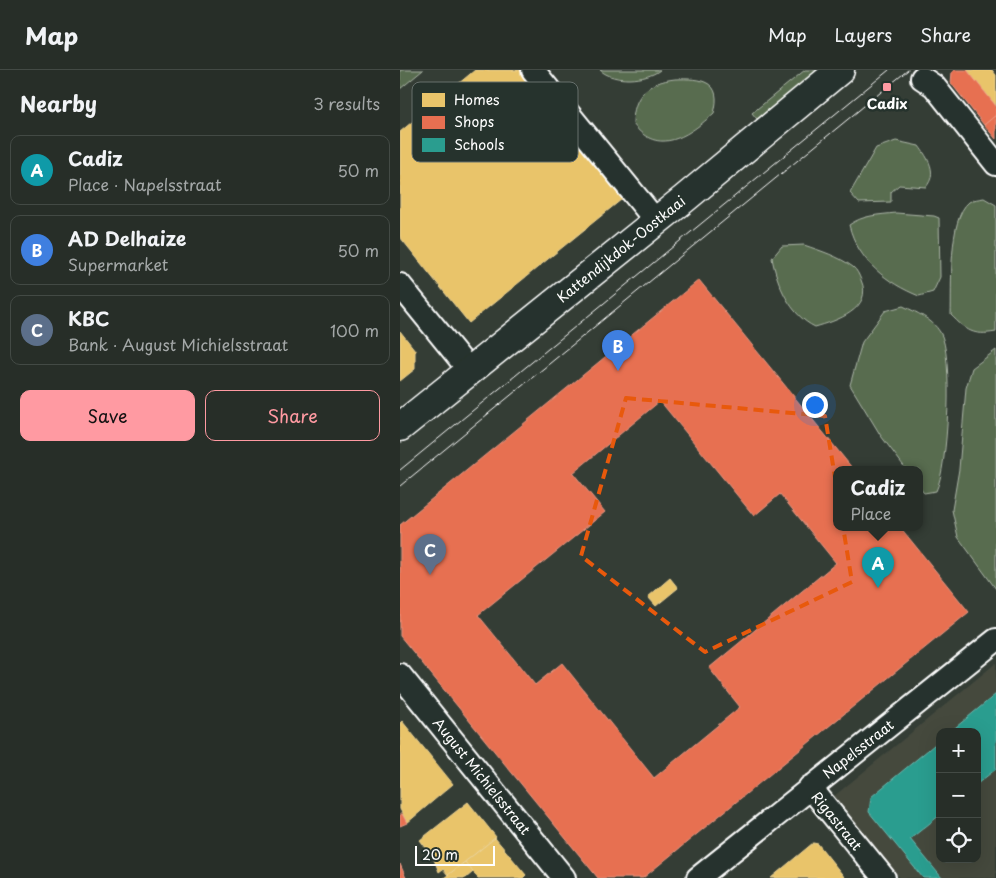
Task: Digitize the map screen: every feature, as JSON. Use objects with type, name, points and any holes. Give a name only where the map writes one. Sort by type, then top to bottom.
[{"type":"street","points":[[533,70],[543,82]]},
{"type":"street","name":"Kattendijkdok-Oostkaai","points":[[400,427],[840,70]]},
{"type":"street","points":[[922,78],[934,86],[996,164]]},
{"type":"street","points":[[578,125],[656,221]]},
{"type":"street","points":[[400,285],[469,370]]},
{"type":"street","name":"Napelsstraat","points":[[698,878],[996,640]]},
{"type":"street","name":"August Michielsstraat","points":[[400,675],[564,878]]},
{"type":"street","name":"Rigastraat","points":[[810,787],[884,878]]},
{"type":"highlighted area","points":[[626,398],[825,416],[852,582],[705,652],[581,556]]},
{"type":"shaded area","points":[[996,663],[996,878],[900,878],[833,797]]},
{"type":"green space","points":[[400,70],[423,70],[400,89]]},
{"type":"green space","points":[[600,70],[660,70],[654,74],[639,78],[621,79]]},
{"type":"green space","points":[[805,70],[818,70],[757,119],[752,113]]},
{"type":"green space","points":[[675,79],[694,79],[702,81],[713,88],[716,94],[714,113],[694,129],[674,140],[663,141],[653,139],[643,134],[633,124],[636,105],[639,98],[650,87],[657,83]]},
{"type":"green space","points":[[896,141],[919,146],[930,166],[930,182],[926,187],[899,185],[891,192],[891,202],[859,203],[850,193],[876,148]]},
{"type":"green space","points":[[984,198],[996,205],[996,332],[976,333],[966,328],[951,315],[952,254],[957,223],[962,210],[969,202]]},
{"type":"green space","points":[[896,213],[939,218],[940,277],[933,292],[919,296],[885,277],[867,260],[853,238],[849,225],[854,222],[871,216]]},
{"type":"green space","points":[[804,245],[835,257],[853,267],[859,274],[864,290],[858,306],[851,312],[815,327],[798,315],[786,298],[777,278],[772,258],[782,246]]},
{"type":"green space","points":[[903,306],[923,316],[937,327],[944,344],[947,363],[948,411],[944,459],[936,491],[923,492],[923,466],[904,466],[881,436],[850,385],[862,342],[885,311]]},
{"type":"green space","points":[[996,350],[996,589],[958,537],[952,510],[959,469],[966,388],[972,368]]},
{"type":"building: Homes","points":[[475,70],[525,70],[535,82],[460,82]]},
{"type":"building: Homes","points":[[967,70],[992,70],[996,75],[996,106]]},
{"type":"building: Homes","points":[[412,122],[412,162],[578,162],[578,135],[627,195],[469,323],[400,237],[400,132]]},
{"type":"building: Homes","points":[[400,331],[415,350],[415,369],[400,381]]},
{"type":"building: Homes","points":[[670,578],[678,588],[656,606],[648,597]]},
{"type":"building: Homes","points":[[402,721],[453,784],[407,823],[400,809],[400,723]]},
{"type":"building: Homes","points":[[468,802],[496,837],[448,875],[443,869],[439,872],[433,857],[420,840]]},
{"type":"building: Homes","points":[[495,838],[526,875],[523,878],[478,878],[465,862]]},
{"type":"building: Homes","points":[[813,843],[818,844],[845,878],[771,878]]},
{"type":"building: Homes","points":[[465,862],[473,872],[466,878],[444,878]]},
{"type":"building: Shops","points":[[955,70],[967,70],[996,106],[996,115],[984,125],[951,83],[952,72]]},
{"type":"building: Shops","points":[[996,115],[996,139],[984,125]]},
{"type":"building: Shops","points":[[699,280],[851,466],[833,466],[833,531],[903,531],[969,612],[643,878],[598,878],[400,636],[400,525]],"holes":[[[660,401],[754,516],[780,494],[836,563],[709,668],[740,707],[654,778],[562,663],[535,685],[478,615],[605,512],[573,473]]]},
{"type":"building: Shops","points":[[400,814],[402,814],[407,823],[400,826]]},
{"type":"building: Shops","points":[[400,864],[406,878],[400,878]]},
{"type":"building: Schools","points":[[996,694],[996,769],[981,781],[981,728],[955,728]]},
{"type":"building: Schools","points":[[936,743],[936,818],[910,839],[942,878],[923,878],[869,812],[871,797]]},
{"type":"tram line","points":[[400,470],[889,70]]},
{"type":"tram line","points":[[400,486],[908,70]]},
{"type":"place","name":"Cadix","points":[[887,87]]},
{"type":"place","name":"AD Delhaize","points":[[618,371]]},
{"type":"place","name":"KBC","points":[[430,575]]},
{"type":"place","name":"Cadiz","points":[[878,588]]}]
